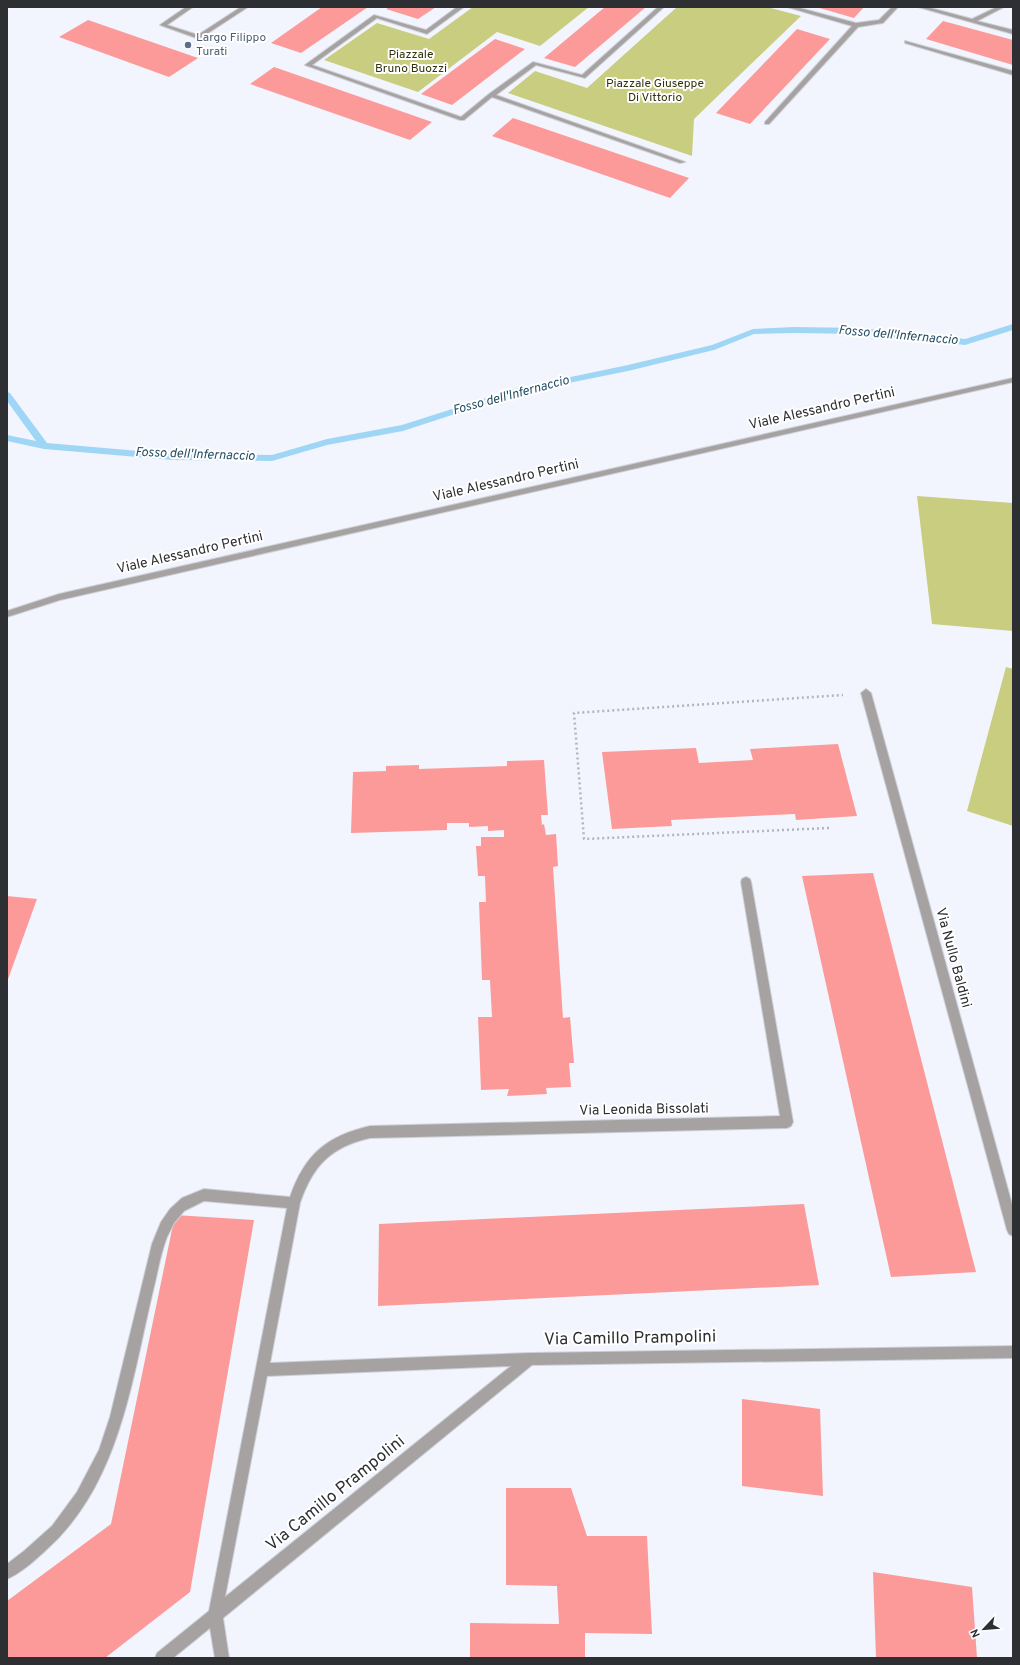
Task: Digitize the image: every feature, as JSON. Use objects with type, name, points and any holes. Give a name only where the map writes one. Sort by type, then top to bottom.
[{"type":"street","points":[[190,7],[162,25],[199,37],[245,7]]},
{"type":"street","points":[[461,7],[427,32],[376,16],[308,65],[462,119],[535,63],[583,77],[660,7]]},
{"type":"street","points":[[790,7],[856,25],[882,22],[895,7]]},
{"type":"street","points":[[921,7],[1013,32]]},
{"type":"street","points":[[972,21],[1001,7]]},
{"type":"street","points":[[767,123],[856,25]]},
{"type":"street","points":[[907,42],[1013,73]]},
{"type":"street","points":[[491,96],[682,162]]},
{"type":"street","name":"Viale Alessandro Pertini","points":[[7,614],[59,597],[1013,380]]},
{"type":"street","name":"Via Nullo Baldini","points":[[866,693],[1013,1230]]},
{"type":"street","name":"Via Leonida Bissolati","points":[[294,1202],[303,1177],[313,1162],[322,1153],[338,1142],[354,1135],[370,1132],[787,1122],[746,882]]},
{"type":"street","points":[[7,1572],[29,1556],[57,1531],[82,1497],[104,1452],[117,1417],[158,1244],[164,1228],[171,1216],[182,1205],[194,1198],[204,1195],[294,1202],[215,1616],[222,1658]]},
{"type":"street","name":"Via Camillo Prampolini","points":[[162,1658],[530,1359],[1013,1352]]},
{"type":"street","points":[[262,1370],[530,1359]]},
{"type":"path","points":[[829,828],[584,839],[574,713],[866,693]]},
{"type":"green space","name":"Piazzale Bruno Buozzi","points":[[473,7],[589,7],[540,46],[497,32],[418,92],[324,60],[377,23],[429,39]]},
{"type":"green space","name":"Piazzale Giuseppe Di Vittorio","points":[[677,7],[767,7],[801,16],[694,119],[692,156],[508,93],[535,71],[587,88]]},
{"type":"green space","points":[[917,496],[1013,503],[1013,631],[932,624]]},
{"type":"green space","points":[[1006,667],[1013,669],[1013,826],[967,811]]},
{"type":"building","points":[[322,7],[368,7],[301,53],[271,43]]},
{"type":"building","points":[[390,7],[436,7],[418,19],[386,9]]},
{"type":"building","points":[[605,7],[646,7],[575,67],[544,58]]},
{"type":"building","points":[[816,7],[864,7],[854,18]]},
{"type":"building","points":[[88,20],[198,58],[169,77],[59,37]]},
{"type":"building","points":[[943,21],[1013,40],[1013,65],[926,39]]},
{"type":"building","points":[[797,29],[830,39],[750,124],[716,113]]},
{"type":"building","points":[[495,39],[525,49],[452,105],[421,94]]},
{"type":"building","points":[[274,67],[432,122],[410,140],[250,84]]},
{"type":"building","points":[[513,118],[689,178],[670,198],[492,136]]},
{"type":"building","points":[[838,744],[857,816],[796,820],[795,814],[671,820],[672,826],[612,829],[602,752],[696,748],[699,763],[753,760],[750,749]]},
{"type":"building","points":[[544,760],[548,815],[541,815],[542,825],[544,824],[546,835],[556,834],[558,866],[553,867],[563,1018],[570,1017],[574,1063],[569,1063],[571,1087],[546,1088],[547,1094],[507,1096],[509,1089],[481,1090],[478,1017],[492,1017],[490,980],[482,980],[479,902],[486,902],[485,876],[478,876],[476,846],[481,846],[481,837],[504,837],[504,830],[488,831],[488,826],[469,827],[469,823],[447,823],[447,830],[351,833],[353,772],[386,771],[386,766],[419,765],[419,769],[507,766],[507,761]]},
{"type":"building","points":[[873,873],[976,1272],[891,1277],[802,876]]},
{"type":"building","points":[[7,896],[37,899],[7,982]]},
{"type":"building","points":[[804,1204],[819,1285],[378,1306],[379,1224]]},
{"type":"building","points":[[175,1215],[254,1220],[190,1592],[105,1658],[7,1658],[7,1601],[111,1524]]},
{"type":"building","points":[[742,1399],[820,1409],[823,1496],[742,1486]]},
{"type":"building","points":[[506,1488],[571,1488],[587,1536],[647,1536],[652,1634],[585,1633],[585,1658],[470,1658],[470,1623],[559,1624],[557,1586],[506,1585]]},
{"type":"building","points":[[873,1572],[972,1587],[977,1658],[876,1658]]},
{"type":"waterway","name":"Fosso dell'Infernaccio","points":[[44,446],[173,457],[272,458],[327,442],[403,428],[518,391],[628,368],[714,347],[753,332],[794,330],[860,331],[965,342],[1013,327]]},
{"type":"waterway","points":[[7,395],[44,446]]},
{"type":"waterway","name":"Fosso dell'Infernaccio","points":[[7,438],[44,446]]},
{"type":"place","name":"Largo Filippo Turati","points":[[188,45]]}]
